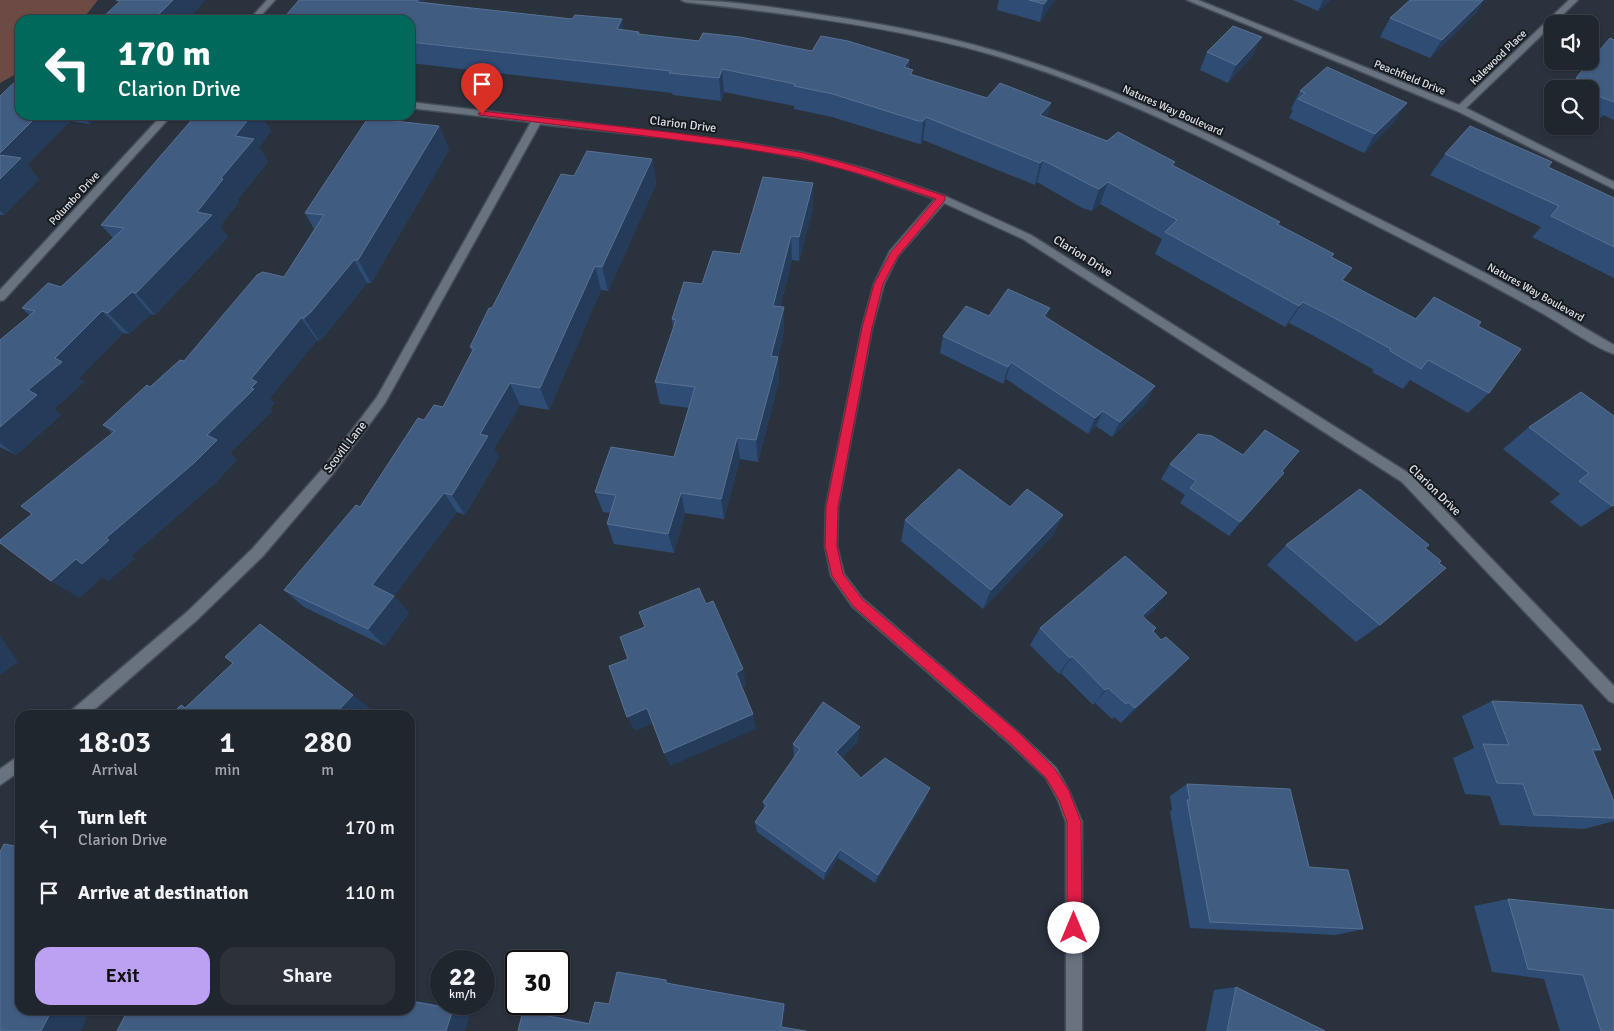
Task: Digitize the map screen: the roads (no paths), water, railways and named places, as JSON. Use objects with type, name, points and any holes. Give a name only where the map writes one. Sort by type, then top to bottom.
[{"type":"street","points":[[258,15],[271,0]]},
{"type":"street","name":"Natures Way Boulevard","points":[[685,0],[827,17],[926,36],[998,55],[1074,80],[1192,129],[1503,286],[1614,350]]},
{"type":"street","name":"Peachfield Drive","points":[[1191,0],[1460,109],[1614,186]]},
{"type":"street","name":"Kalewood Place","points":[[1460,109],[1574,0]]},
{"type":"street","name":"Clarion Drive","points":[[415,106],[733,144],[801,155],[863,171],[942,198],[1027,237],[1406,478],[1614,696]]},
{"type":"street","name":"Polumbo Drive","points":[[0,297],[162,120]]},
{"type":"street","name":"Scovill Lane","points":[[83,710],[178,628],[245,565],[328,471],[381,400],[537,120]]},
{"type":"street","points":[[942,198],[894,254],[878,284],[867,328],[832,507],[831,546],[838,576],[857,602],[1014,738],[1051,774],[1064,796],[1074,822],[1074,1031]]},
{"type":"street","points":[[0,778],[15,766]]}]
